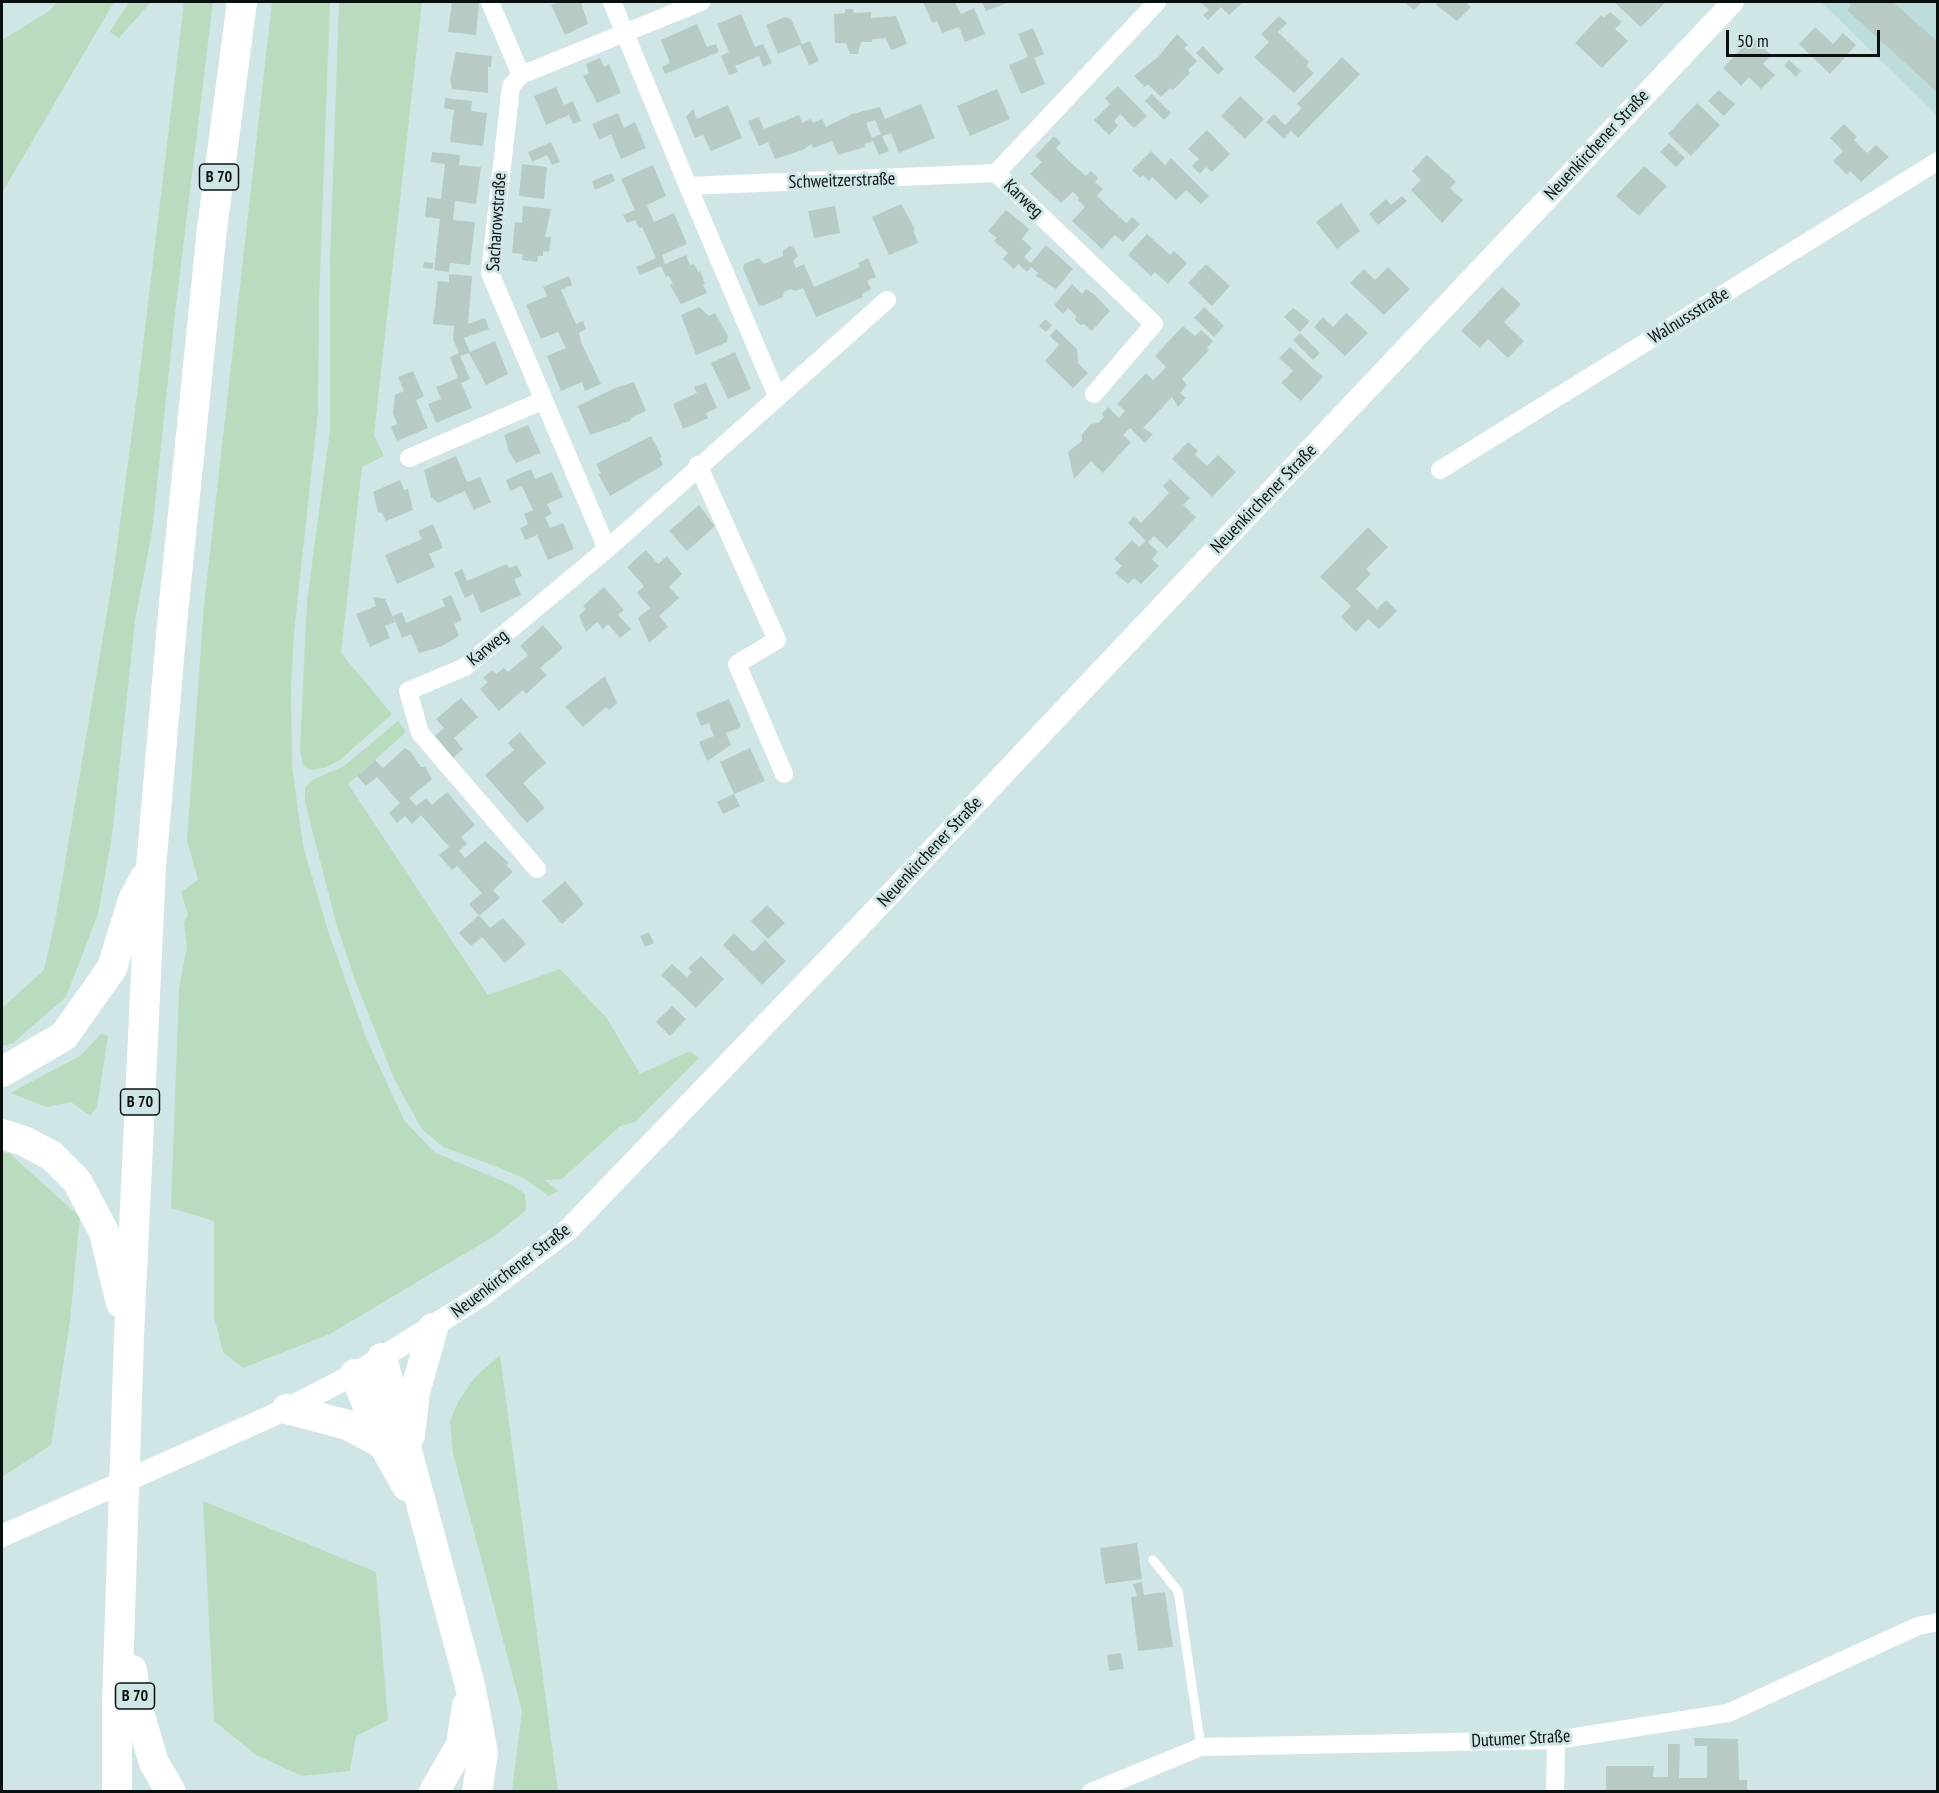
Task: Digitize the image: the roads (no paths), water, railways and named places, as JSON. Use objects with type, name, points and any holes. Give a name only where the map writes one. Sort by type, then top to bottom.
[{"type":"highway","name":"B 70","points":[[117,1791],[129,1336],[151,867],[173,613],[212,229],[242,2]]},
{"type":"highway","name":"B 70","points":[[2,1072],[64,1036],[112,968],[133,900],[151,867]]},
{"type":"highway","name":"B 70","points":[[2,1134],[24,1141],[52,1156],[77,1181],[104,1232],[129,1336]]},
{"type":"highway","points":[[396,1446],[415,1392],[433,1328]]},
{"type":"highway","points":[[382,1358],[396,1446]]},
{"type":"highway","points":[[355,1374],[396,1446],[424,1517],[470,1686],[483,1753],[477,1791]]},
{"type":"highway","points":[[287,1409],[348,1425],[396,1446]]},
{"type":"highway","name":"B 70","points":[[121,1594],[137,1706],[154,1763],[171,1791]]},
{"type":"highway","points":[[434,1791],[460,1745],[470,1686]]},
{"type":"street","points":[[490,2],[521,75],[624,31],[701,2]]},
{"type":"street","points":[[612,2],[777,396]]},
{"type":"street","name":"Karweg","points":[[1094,394],[1154,324],[996,173],[1157,2]]},
{"type":"street","name":"Neuenkirchener Straße","points":[[2,1536],[287,1409],[355,1374],[433,1328],[481,1296],[569,1229],[860,926],[1733,2]]},
{"type":"street","name":"Sacharowstraße","points":[[521,75],[511,86],[490,273],[607,549]]},
{"type":"street","name":"Walnussstraße","points":[[1440,470],[1938,161]]},
{"type":"street","name":"Schweitzerstraße","points":[[688,186],[996,173]]},
{"type":"street","name":"Karweg","points":[[537,869],[420,733],[408,691],[465,667],[607,549],[887,300]]},
{"type":"street","points":[[409,458],[544,400]]},
{"type":"street","points":[[699,465],[777,640],[737,664],[784,774]]},
{"type":"street","name":"Dutumer Straße","points":[[1091,1791],[1202,1747],[1556,1740],[1728,1713],[1918,1626],[1938,1622]]},
{"type":"street","points":[[1554,1791],[1556,1740]]},
{"type":"lane","points":[[1153,1560],[1178,1592],[1202,1747]]}]
